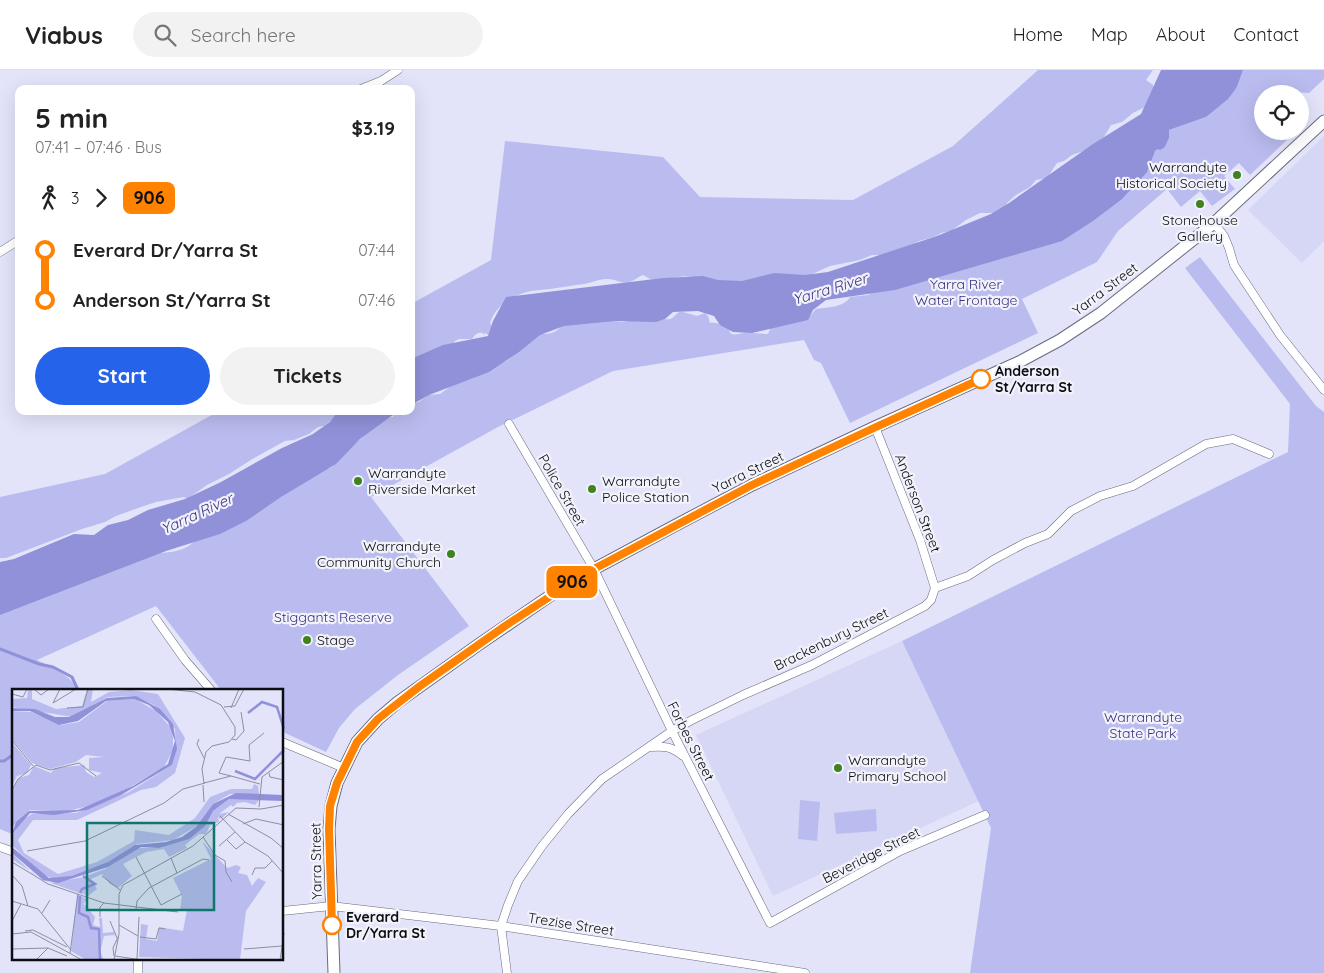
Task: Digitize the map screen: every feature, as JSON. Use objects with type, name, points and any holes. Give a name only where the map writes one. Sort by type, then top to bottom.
[{"type":"main road","name":"Yarra Street","points":[[334,973],[329,829],[330,806],[337,783],[357,742],[378,719],[398,702],[505,626],[594,569],[752,485],[1019,362],[1060,340],[1101,313],[1214,223],[1324,121]]},
{"type":"street","points":[[370,85],[398,70]]},
{"type":"street","points":[[1214,223],[1230,248],[1234,265],[1280,335],[1324,390]]},
{"type":"street","points":[[0,252],[15,243]]},
{"type":"street","name":"Police Street","points":[[509,424],[594,569]]},
{"type":"street","name":"Anderson Street","points":[[876,427],[917,532],[935,588]]},
{"type":"street","points":[[935,588],[968,576],[1025,543],[1048,534],[1071,511],[1100,496],[1133,486],[1206,444],[1233,439],[1269,454]]},
{"type":"street","name":"Forbes Street","points":[[594,569],[672,731],[770,923]]},
{"type":"street","name":"Brackenbury Street","points":[[507,973],[501,926],[518,881],[542,846],[568,814],[602,779],[672,731],[692,720],[812,664],[925,606],[931,600],[935,588]]},
{"type":"street","points":[[156,619],[185,660],[209,689]]},
{"type":"street","points":[[284,743],[344,768]]},
{"type":"street","points":[[648,748],[669,747],[685,757]]},
{"type":"street","name":"Beveridge Street","points":[[770,923],[900,851],[985,814]]},
{"type":"street","points":[[0,847],[12,851]]},
{"type":"street","name":"Trezise Street","points":[[284,911],[331,906],[501,926],[806,973]]},
{"type":"street","points":[[138,960],[138,973]]},
{"type":"shaded area","points":[[1324,136],[1324,241],[1302,263],[1248,210]]},
{"type":"shaded area","name":"Warrandyte Primary School","points":[[902,641],[979,801],[773,896],[696,735]]},
{"type":"green space","points":[[1038,70],[1153,70],[1146,80],[1153,85],[1154,89],[1145,107],[1133,113],[1122,122],[1111,125],[1104,137],[1089,149],[1057,163],[1047,178],[1036,180],[1030,187],[1007,203],[1006,210],[999,213],[980,213],[951,231],[919,241],[907,248],[884,255],[872,255],[860,260],[830,266],[808,276],[737,283],[685,276],[657,280],[643,275],[629,282],[603,279],[584,284],[530,291],[515,296],[500,307],[492,317],[490,323],[493,328],[490,336],[485,333],[483,335],[483,333],[479,333],[472,339],[459,339],[455,341],[447,353],[415,368],[415,302],[491,260],[505,141],[663,157],[700,197],[853,200],[953,146]]},
{"type":"green space","points":[[1243,70],[1324,70],[1324,79],[1309,93],[1309,85],[1254,85],[1254,140],[1287,140],[1250,175],[1239,163],[1224,176],[1235,189],[1212,206],[1200,191],[1181,207],[1167,189],[1118,231],[1097,262],[1022,299],[1038,333],[850,423],[821,363],[814,360],[804,340],[613,371],[498,427],[371,497],[469,626],[398,675],[355,709],[339,728],[326,752],[284,732],[284,689],[220,689],[156,606],[37,660],[67,677],[77,689],[12,689],[12,834],[0,829],[0,610],[152,554],[174,551],[189,546],[315,473],[330,468],[337,459],[385,418],[394,415],[415,415],[415,403],[428,395],[440,394],[455,383],[471,379],[508,360],[523,343],[538,332],[543,334],[553,333],[561,327],[570,315],[622,322],[671,319],[679,312],[697,316],[705,313],[710,323],[723,325],[728,328],[731,334],[768,334],[771,327],[807,315],[810,316],[816,309],[839,305],[850,297],[868,295],[1165,147],[1169,138],[1169,130],[1206,117],[1237,87]]},
{"type":"green space","name":"Warrandyte State Park","points":[[1200,257],[1316,406],[1324,412],[1324,973],[970,973],[991,828],[902,641],[1288,452],[1290,404],[1185,268]]},
{"type":"green space","points":[[212,415],[335,415],[324,426],[318,427],[309,434],[294,440],[285,441],[207,485],[187,499],[184,497],[156,502],[6,558],[0,558],[0,497],[105,474]]},
{"type":"green space","points":[[800,800],[820,802],[817,841],[798,839]]},
{"type":"green space","points":[[876,809],[877,831],[836,834],[834,813]]},
{"type":"water","name":"Yarra River","points":[[1161,70],[1243,70],[1237,87],[1228,99],[1206,117],[1169,130],[1169,138],[1165,147],[1155,151],[1147,172],[1122,199],[1062,241],[895,290],[826,300],[813,310],[808,320],[752,333],[733,332],[720,325],[714,316],[698,311],[673,312],[665,319],[656,322],[615,321],[564,326],[540,335],[489,372],[429,395],[415,403],[415,357],[443,345],[488,336],[493,321],[506,297],[663,278],[703,276],[718,280],[742,281],[774,273],[805,275],[828,272],[937,236],[991,214],[1093,144],[1141,114]]},
{"type":"water","name":"Yarra River","points":[[335,415],[393,415],[360,439],[336,464],[281,497],[246,521],[220,534],[166,551],[0,615],[0,562],[14,559],[74,534],[94,535],[108,525],[128,520],[148,510],[185,499],[221,482],[282,448],[313,434],[330,422]]},
{"type":"waterway","points":[[0,649],[39,664],[53,667],[72,677],[78,689]]},
{"type":"waterway","points":[[0,761],[4,761],[12,755]]},
{"type":"bus line","name":"906","points":[[332,925],[330,806],[337,783],[357,742],[378,719],[398,702],[505,626],[594,569],[752,485],[981,379]]},
{"type":"place","name":"Warrandyte Historical Society","points":[[1237,175]]},
{"type":"place","name":"Stonehouse Gallery","points":[[1200,204]]},
{"type":"place","name":"Anderson St/Yarra St","points":[[981,379]]},
{"type":"place","name":"Warrandyte Riverside Market","points":[[358,481]]},
{"type":"place","name":"Warrandyte Police Station","points":[[592,489]]},
{"type":"place","name":"Warrandyte Community Church","points":[[451,554]]},
{"type":"place","name":"Stage","points":[[307,640]]},
{"type":"place","name":"Warrandyte Primary School","points":[[838,768]]},
{"type":"place","name":"Everard Dr/Yarra St","points":[[332,925]]},
{"type":"park label","name":"Yarra River Water Frontage","points":[[966,292]]},
{"type":"park label","name":"Stiggants Reserve","points":[[333,617]]}]
